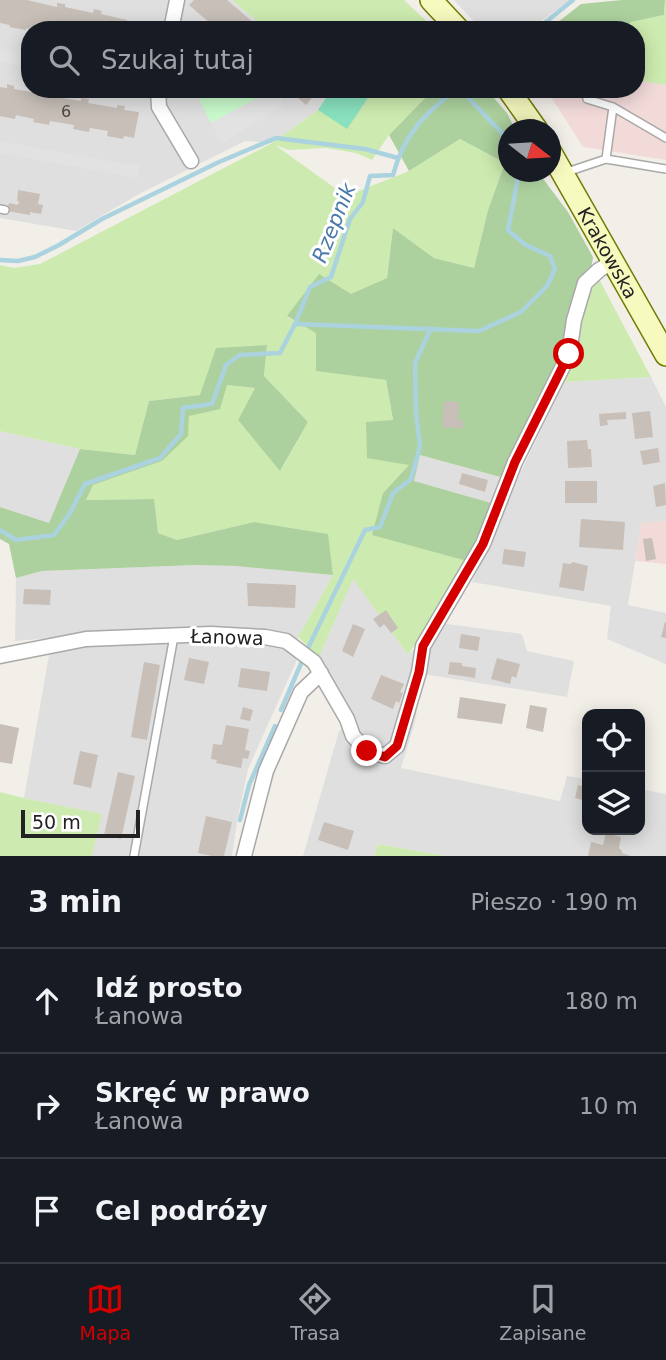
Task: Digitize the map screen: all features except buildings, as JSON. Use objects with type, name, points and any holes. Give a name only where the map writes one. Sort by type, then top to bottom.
[{"type":"main road","points":[[431,0],[451,21]]},
{"type":"main road","points":[[514,98],[529,119]]},
{"type":"main road","name":"Krakowska","points":[[561,168],[666,355]]},
{"type":"street","points":[[173,21],[177,0]]},
{"type":"street","points":[[158,98],[159,107],[191,161]]},
{"type":"street","name":"Łanowa","points":[[0,656],[86,639],[211,634],[286,641],[314,662],[347,719],[353,737],[367,751],[385,757],[397,746],[419,672],[423,646],[483,544],[515,462],[569,354],[574,320],[585,283],[614,261]]},
{"type":"street","points":[[244,856],[266,771],[300,692],[321,673]]},
{"type":"lane","points":[[587,99],[613,107],[666,138]]},
{"type":"lane","points":[[606,159],[613,107]]},
{"type":"lane","points":[[564,173],[606,159],[666,169]]},
{"type":"lane","points":[[134,856],[174,635]]},
{"type":"shaded area","points":[[0,0],[232,0],[256,21],[21,21],[21,98],[326,98],[318,110],[272,143],[245,141],[137,195],[76,231],[0,218]]},
{"type":"shaded area","points":[[454,0],[570,0],[541,21],[474,21]]},
{"type":"shaded area","points":[[0,50],[21,54],[21,66],[0,62]]},
{"type":"shaded area","points":[[645,82],[666,85],[666,160],[583,147],[552,98],[645,98]]},
{"type":"shaded area","points":[[257,98],[282,98],[283,106],[222,143],[211,123]]},
{"type":"shaded area","points":[[0,141],[125,164],[141,163],[138,178],[0,153]]},
{"type":"shaded area","points":[[651,377],[666,407],[666,521],[641,524],[628,605],[666,613],[666,664],[607,639],[611,606],[472,582],[564,382]]},
{"type":"shaded area","points":[[0,431],[80,449],[49,523],[0,507]]},
{"type":"shaded area","points":[[420,455],[503,478],[494,504],[413,481]]},
{"type":"shaded area","points":[[666,521],[666,564],[635,561],[641,523]]},
{"type":"shaded area","points":[[196,565],[333,575],[298,637],[296,662],[248,769],[232,856],[92,856],[101,814],[24,798],[52,638],[15,641],[16,578],[42,571]]},
{"type":"shaded area","points":[[353,578],[408,655],[440,623],[522,634],[527,651],[574,661],[567,697],[423,674],[415,722],[401,768],[560,801],[567,776],[582,778],[582,835],[645,835],[645,790],[666,794],[666,856],[446,856],[378,844],[374,856],[303,856],[339,731],[353,722],[319,657]]},
{"type":"green space","points":[[232,0],[404,0],[426,21],[256,21]]},
{"type":"green space","points":[[665,0],[664,15],[636,21],[559,21],[581,4]]},
{"type":"green space","points":[[666,0],[666,85],[645,82],[645,21],[636,21],[664,15]]},
{"type":"green space","points":[[199,98],[257,98],[211,123]]},
{"type":"green space","points":[[326,98],[425,98],[389,135],[372,160],[356,153],[326,148],[289,150],[275,145],[346,196],[409,171],[460,139],[498,159],[498,182],[488,210],[474,268],[434,258],[393,228],[387,278],[351,295],[287,317],[316,332],[316,370],[386,380],[393,421],[410,464],[383,493],[467,561],[408,655],[353,579],[319,657],[298,637],[333,575],[327,534],[254,522],[177,540],[158,533],[153,499],[86,500],[93,485],[162,461],[188,416],[227,385],[255,388],[238,420],[281,470],[308,422],[264,376],[267,345],[200,395],[149,401],[135,455],[80,449],[0,431],[0,265],[14,268],[40,264],[272,143],[318,110]]},
{"type":"green space","points":[[326,98],[368,98],[347,129],[318,110]]},
{"type":"green space","points":[[425,98],[494,98],[507,113],[510,119],[498,119],[498,159],[460,139],[409,171],[389,135]]},
{"type":"green space","points":[[498,182],[546,182],[568,212],[593,257],[565,354],[500,477],[420,455],[414,481],[491,503],[467,561],[372,535],[383,493],[409,465],[367,458],[366,422],[393,420],[386,380],[316,371],[316,333],[287,316],[319,274],[351,294],[387,278],[393,228],[434,258],[474,268],[488,210]]},
{"type":"green space","points":[[600,281],[651,377],[564,382],[575,349],[585,301]]},
{"type":"green space","points":[[267,345],[264,376],[308,422],[280,471],[238,420],[255,388],[227,385],[220,409],[189,416],[188,436],[162,461],[93,485],[86,500],[154,499],[158,533],[177,540],[254,522],[328,534],[333,575],[196,565],[42,571],[16,578],[9,544],[0,539],[0,507],[49,523],[80,449],[135,455],[149,401],[200,395],[216,348]]},
{"type":"green space","points":[[0,792],[102,814],[92,856],[0,856]]},
{"type":"green space","points":[[378,844],[446,856],[374,856]]},
{"type":"waterway","name":"Rzepnik","points":[[547,21],[573,0]]},
{"type":"waterway","name":"Rzepnik","points":[[0,530],[16,540],[54,535],[70,513],[85,484],[160,458],[181,434],[183,408],[212,404],[226,365],[240,355],[280,353],[310,287],[331,277],[350,219],[363,202],[370,176],[393,175],[409,136],[425,116],[446,98]]},
{"type":"waterway","points":[[469,98],[498,129]]},
{"type":"waterway","points":[[0,260],[18,261],[35,257],[102,219],[219,162],[276,138],[365,149],[398,158]]},
{"type":"waterway","points":[[295,324],[479,331],[521,312],[547,286],[555,269],[550,256],[524,244],[508,230],[517,182]]},
{"type":"waterway","points":[[308,648],[365,530],[380,527],[393,493],[411,479],[420,446],[415,363],[431,328]]},
{"type":"waterway","points":[[281,710],[303,659]]},
{"type":"waterway","points":[[240,820],[249,785],[275,726]]},
{"type":"route","points":[[367,751],[385,757],[397,746],[419,672],[423,646],[483,544],[515,462],[569,354]]}]
